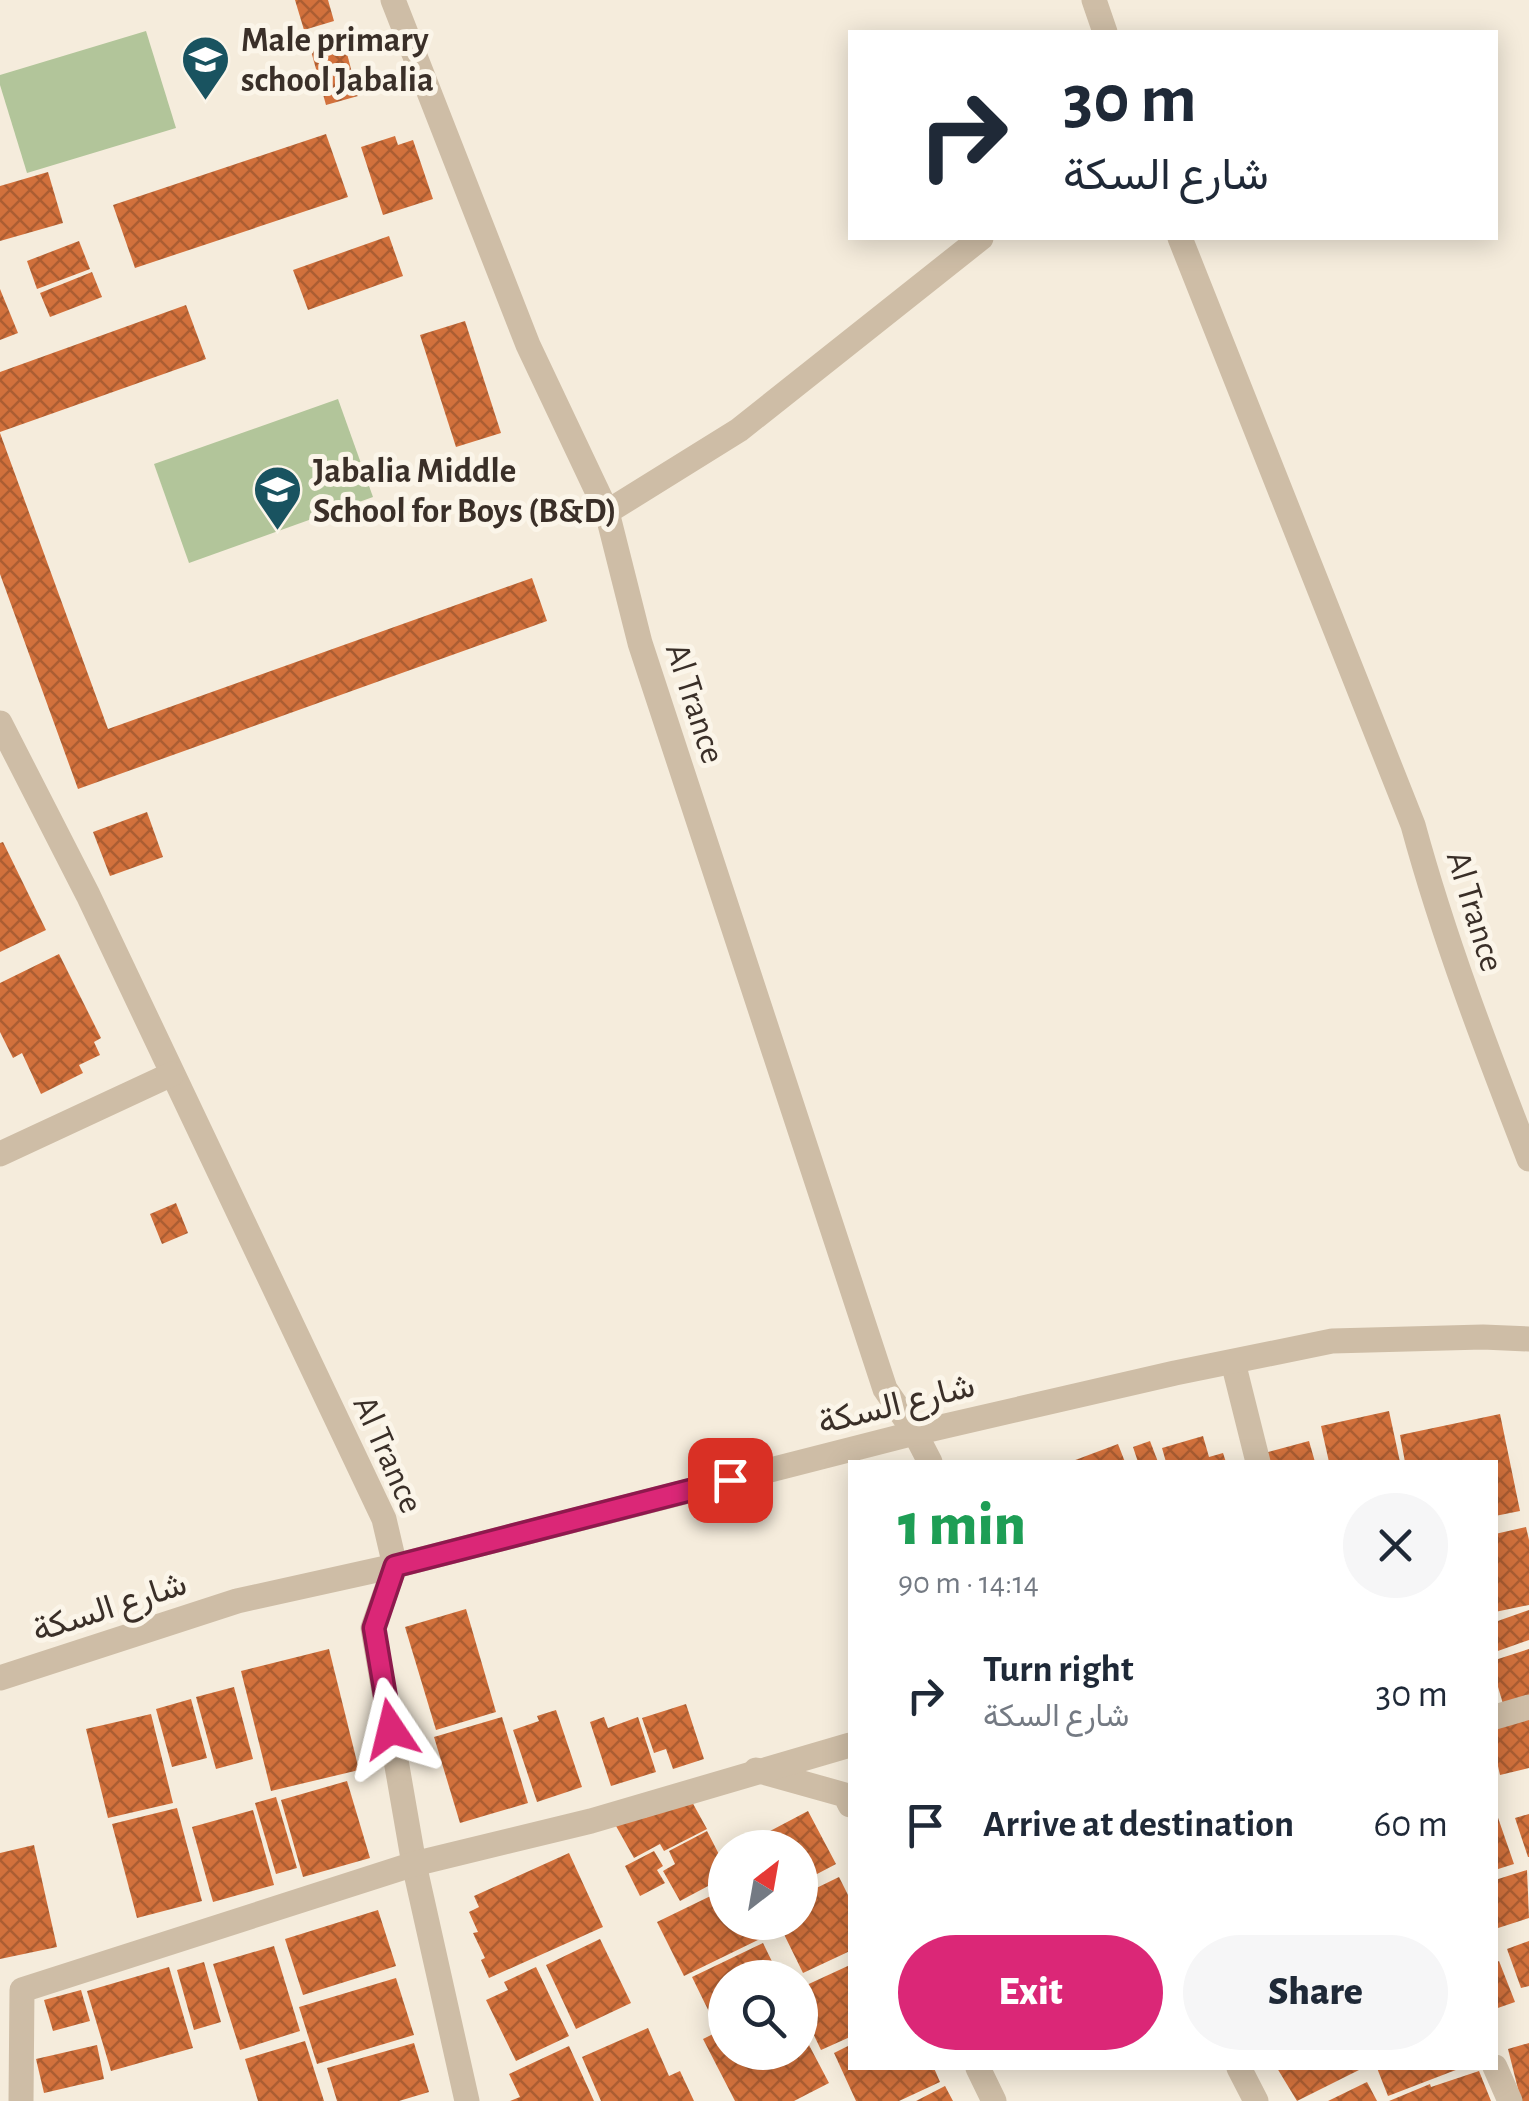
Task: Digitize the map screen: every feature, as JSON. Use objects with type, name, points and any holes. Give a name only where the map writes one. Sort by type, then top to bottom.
[{"type":"street","name":"Al Trance","points":[[393,0],[528,346],[607,512],[640,643],[885,1389],[916,1433],[929,1460]]},
{"type":"street","points":[[1094,0],[1103,30]]},
{"type":"street","points":[[607,512],[740,430],[978,240]]},
{"type":"street","name":"Al Trance","points":[[1181,240],[1413,825],[1466,998],[1529,1159]]},
{"type":"street","name":"Al Trance","points":[[0,723],[88,895],[384,1520],[395,1566]]},
{"type":"street","points":[[0,1154],[172,1074]]},
{"type":"street","name":"شارع السكة","points":[[0,1678],[237,1601],[395,1566],[916,1433],[1233,1362],[1332,1341],[1529,1339]]},
{"type":"street","points":[[1233,1362],[1258,1460]]},
{"type":"street","points":[[395,1566],[374,1628],[414,1864],[467,2101]]},
{"type":"street","points":[[1498,1716],[1529,1706]]},
{"type":"street","points":[[21,2101],[22,1990],[414,1864],[590,1821],[848,1745]]},
{"type":"street","points":[[756,1770],[845,1795],[848,1801]]},
{"type":"street","points":[[979,2070],[994,2101]]},
{"type":"street","points":[[1240,2070],[1256,2101]]},
{"type":"street","points":[[1497,2070],[1510,2101]]},
{"type":"green space","points":[[146,31],[176,128],[27,173],[0,75]]},
{"type":"green space","points":[[338,399],[373,497],[189,563],[154,464]]},
{"type":"building","points":[[295,0],[328,0],[334,21],[304,30]]},
{"type":"building","points":[[344,42],[358,96],[326,105],[311,51]]},
{"type":"building","points":[[326,134],[348,197],[135,268],[113,205]]},
{"type":"building","points":[[395,136],[398,145],[413,140],[433,199],[383,215],[361,147]]},
{"type":"building","points":[[48,172],[63,223],[0,241],[0,186]]},
{"type":"building","points":[[389,236],[403,276],[308,310],[293,270]]},
{"type":"building","points":[[79,241],[90,269],[37,289],[27,261]]},
{"type":"building","points":[[92,272],[102,297],[50,317],[40,293]]},
{"type":"building","points":[[0,289],[18,333],[0,340]]},
{"type":"building","points":[[186,305],[206,359],[0,432],[0,372]]},
{"type":"building","points":[[465,321],[501,433],[456,447],[420,335]]},
{"type":"building","points":[[0,433],[108,729],[532,578],[547,621],[78,789],[0,574]]},
{"type":"building","points":[[147,812],[163,857],[110,876],[93,832]]},
{"type":"building","points":[[3,842],[46,930],[0,952],[0,843]]},
{"type":"building","points":[[59,954],[101,1038],[94,1042],[100,1055],[79,1065],[83,1073],[41,1094],[22,1053],[13,1058],[0,1032],[0,983]]},
{"type":"building","points":[[176,1203],[188,1233],[162,1244],[150,1214]]},
{"type":"building","points":[[1389,1411],[1400,1460],[1329,1460],[1321,1426]]},
{"type":"building","points":[[1500,1414],[1520,1511],[1498,1515],[1498,1460],[1405,1460],[1400,1435]]},
{"type":"building","points":[[1203,1436],[1209,1457],[1223,1453],[1225,1460],[1165,1460],[1162,1448]]},
{"type":"building","points":[[1150,1441],[1157,1460],[1137,1460],[1133,1447]]},
{"type":"building","points":[[1309,1441],[1314,1460],[1246,1460]]},
{"type":"building","points":[[1118,1444],[1124,1460],[1075,1460]]},
{"type":"building","points":[[1526,1527],[1529,1605],[1498,1611],[1498,1533]]},
{"type":"building","points":[[466,1609],[496,1712],[436,1730],[405,1627]]},
{"type":"building","points":[[1529,1610],[1529,1640],[1498,1651],[1498,1621]]},
{"type":"building","points":[[329,1649],[359,1770],[271,1791],[241,1671]]},
{"type":"building","points":[[1529,1649],[1529,1699],[1504,1707],[1498,1687],[1498,1659]]},
{"type":"building","points":[[234,1687],[253,1759],[216,1769],[196,1697]]},
{"type":"building","points":[[191,1699],[207,1758],[172,1767],[156,1709]]},
{"type":"building","points":[[686,1704],[704,1759],[673,1769],[666,1749],[654,1753],[642,1718]]},
{"type":"building","points":[[556,1710],[582,1787],[537,1802],[513,1730]]},
{"type":"building","points":[[151,1714],[173,1803],[108,1818],[86,1729]]},
{"type":"building","points":[[1529,1716],[1529,1768],[1500,1775],[1498,1723]]},
{"type":"building","points":[[502,1717],[528,1803],[460,1823],[434,1737]]},
{"type":"building","points":[[604,1717],[608,1728],[638,1717],[656,1772],[611,1786],[590,1722]]},
{"type":"building","points":[[347,1781],[370,1858],[303,1877],[281,1800]]},
{"type":"building","points":[[276,1797],[297,1868],[276,1874],[255,1803]]},
{"type":"building","points":[[691,1800],[707,1829],[664,1851],[660,1844],[634,1858],[616,1826],[642,1812],[645,1818]]},
{"type":"building","points":[[177,1808],[202,1901],[137,1918],[112,1824]]},
{"type":"building","points":[[253,1810],[274,1885],[213,1902],[192,1827]]},
{"type":"building","points":[[808,1811],[836,1864],[818,1874],[818,1830],[772,1830]]},
{"type":"building","points":[[1529,1814],[1529,1857],[1528,1857],[1515,1818]]},
{"type":"building","points":[[1498,1818],[1514,1864],[1498,1869]]},
{"type":"building","points":[[707,1831],[708,1886],[680,1901],[663,1871],[675,1864],[669,1851]]},
{"type":"building","points":[[34,1845],[57,1947],[0,1959],[0,1853]]},
{"type":"building","points":[[654,1851],[663,1866],[657,1870],[665,1883],[640,1896],[625,1866]]},
{"type":"building","points":[[569,1853],[603,1927],[489,1978],[469,1912],[479,1907],[474,1896]]},
{"type":"building","points":[[1527,1870],[1529,1918],[1498,1928],[1498,1879]]},
{"type":"building","points":[[839,1877],[848,1895],[848,1952],[818,1966],[818,1960],[797,1960],[787,1940],[818,1940],[818,1887]]},
{"type":"building","points":[[708,1897],[708,1940],[758,1940],[717,1960],[708,1960],[708,1964],[684,1976],[657,1922]]},
{"type":"building","points":[[378,1910],[396,1966],[303,1995],[285,1939]]},
{"type":"building","points":[[600,1939],[631,2003],[576,2029],[546,1965]]},
{"type":"building","points":[[1529,1941],[1529,1986],[1521,1988],[1507,1949]]},
{"type":"building","points":[[763,1943],[771,1960],[728,1960]]},
{"type":"building","points":[[274,1946],[300,2031],[240,2050],[213,1964]]},
{"type":"building","points":[[204,1962],[221,2022],[194,2030],[177,1970]]},
{"type":"building","points":[[1498,1962],[1515,2002],[1498,2008]]},
{"type":"building","points":[[848,1966],[848,2038],[821,2050],[818,1980]]},
{"type":"building","points":[[169,1967],[193,2048],[111,2071],[87,1991]]},
{"type":"building","points":[[536,1967],[569,2036],[516,2061],[486,2000],[508,1990],[504,1982]]},
{"type":"building","points":[[708,1969],[708,2010],[692,1977]]},
{"type":"building","points":[[396,1978],[414,2035],[317,2064],[299,2007]]},
{"type":"building","points":[[81,1990],[90,2021],[53,2031],[44,2000]]},
{"type":"building","points":[[648,2028],[669,2076],[680,2071],[694,2101],[601,2101],[582,2057]]},
{"type":"building","points":[[305,2041],[324,2101],[258,2101],[245,2059]]},
{"type":"building","points":[[414,2043],[429,2092],[399,2101],[337,2101],[327,2068]]},
{"type":"building","points":[[1529,2043],[1529,2101],[1521,2101],[1508,2049]]},
{"type":"building","points":[[97,2045],[104,2079],[44,2093],[36,2059]]},
{"type":"building","points":[[569,2046],[594,2101],[510,2101],[520,2097],[509,2074]]},
{"type":"building","points":[[848,2046],[848,2070],[935,2070],[940,2082],[899,2101],[856,2101],[834,2053]]},
{"type":"building","points":[[818,2062],[829,2083],[794,2101],[735,2101],[719,2070],[818,2070]]},
{"type":"building","points":[[1278,2070],[1359,2070],[1297,2101]]},
{"type":"building","points":[[1378,2070],[1456,2070],[1388,2096]]},
{"type":"building","points":[[1479,2071],[1491,2101],[1389,2101],[1430,2084],[1431,2087]]},
{"type":"building","points":[[1367,2082],[1377,2101],[1328,2101]]},
{"type":"building","points":[[945,2086],[953,2101],[916,2101]]},
{"type":"place","name":"Male primary school Jabalia","points":[[206,102]]},
{"type":"place","name":"Jabalia Middle School for Boys (B&D)","points":[[278,532]]},
{"type":"route","points":[[391,1729],[374,1628],[395,1566],[730,1480]]}]
